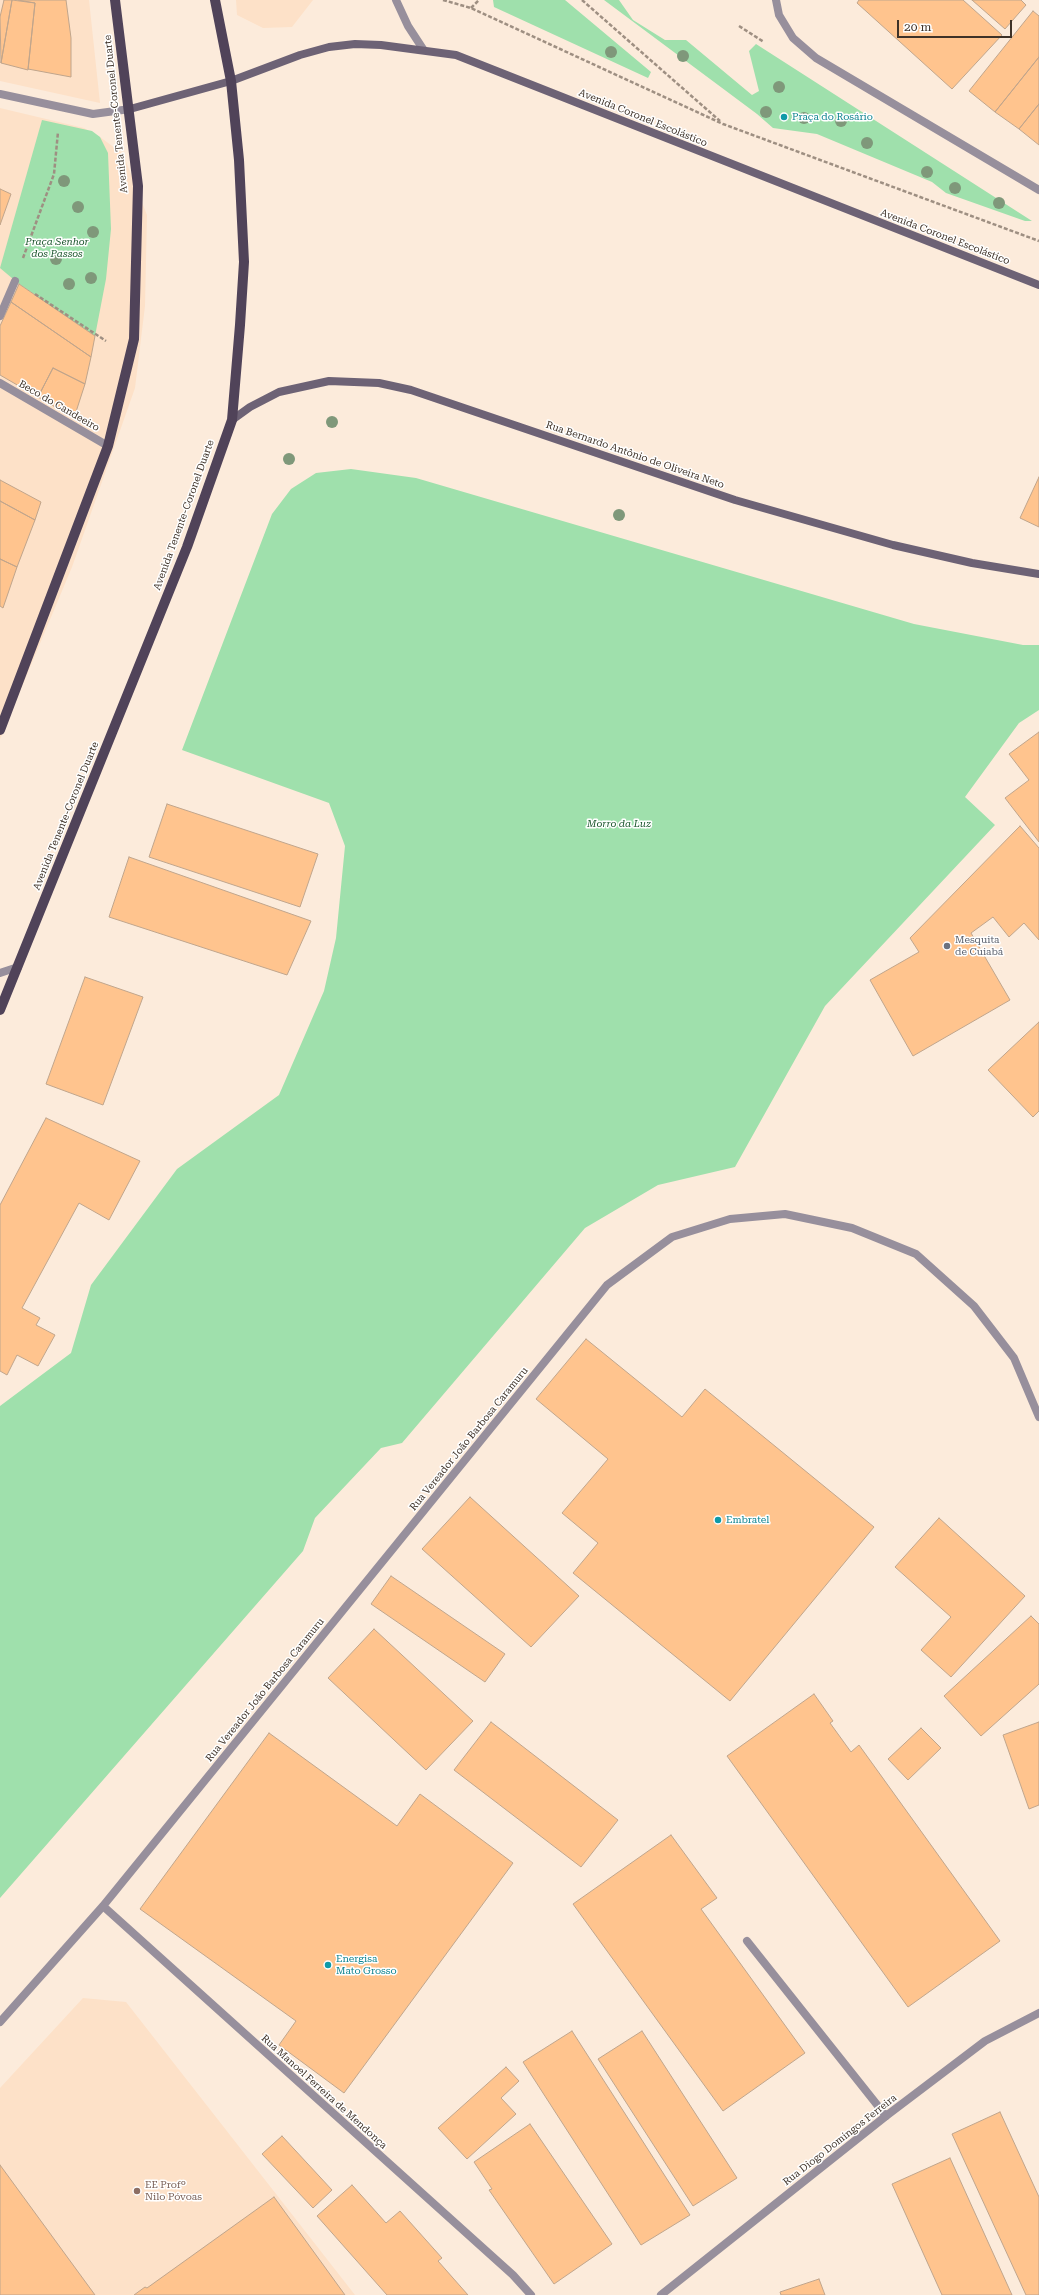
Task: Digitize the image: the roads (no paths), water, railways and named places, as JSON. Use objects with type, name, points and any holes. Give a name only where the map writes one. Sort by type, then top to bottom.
[{"type":"main road","name":"Avenida Tenente-Coronel Duarte","points":[[0,730],[108,446],[134,339],[138,186],[130,108],[115,0]]},
{"type":"main road","name":"Avenida Tenente-Coronel Duarte","points":[[0,1010],[187,547],[232,420],[244,262],[239,160],[230,81],[215,0]]},
{"type":"main road","name":"Avenida Coronel Escolástico","points":[[130,108],[230,81],[300,55],[329,47],[355,44],[423,49],[456,55],[1039,285]]},
{"type":"main road","name":"Rua Bernardo Antônio de Oliveira Neto","points":[[232,420],[279,392],[329,381],[379,383],[411,390],[735,500],[893,544],[972,563],[1039,574]]},
{"type":"street","points":[[396,0],[408,26],[423,49]]},
{"type":"street","points":[[776,0],[779,16],[793,38],[816,58],[1039,190]]},
{"type":"street","points":[[0,94],[59,108],[93,114],[130,108]]},
{"type":"street","points":[[0,316],[15,281]]},
{"type":"street","name":"Beco do Candeeiro","points":[[0,383],[108,446]]},
{"type":"street","points":[[0,974],[18,967]]},
{"type":"street","name":"Rua Vereador João Barbosa Caramuru","points":[[0,2022],[103,1906],[607,1285],[672,1237],[730,1219],[785,1214],[852,1228],[916,1254],[974,1306],[1014,1358],[1039,1417]]},
{"type":"street","name":"Rua Manoel Ferreira de Mendonça","points":[[103,1906],[513,2275],[531,2295]]},
{"type":"street","points":[[747,1941],[886,2116]]},
{"type":"street","name":"Rua Diogo Domingos Ferreira","points":[[661,2295],[886,2116],[986,2041],[1039,2013]]},
{"type":"place","name":"Praça do Rosário","points":[[784,117]]},
{"type":"place","name":"Mesquita de Cuiabá","points":[[947,946]]},
{"type":"place","name":"Embratel","points":[[718,1520]]},
{"type":"place","name":"Energisa Mato Grosso","points":[[328,1965]]},
{"type":"place","name":"EE Profº Nilo Póvoas","points":[[137,2191]]},
{"type":"park label","name":"Praça Senhor dos Passos","points":[[57,248]]},
{"type":"park label","name":"Morro da Luz","points":[[619,824]]}]
